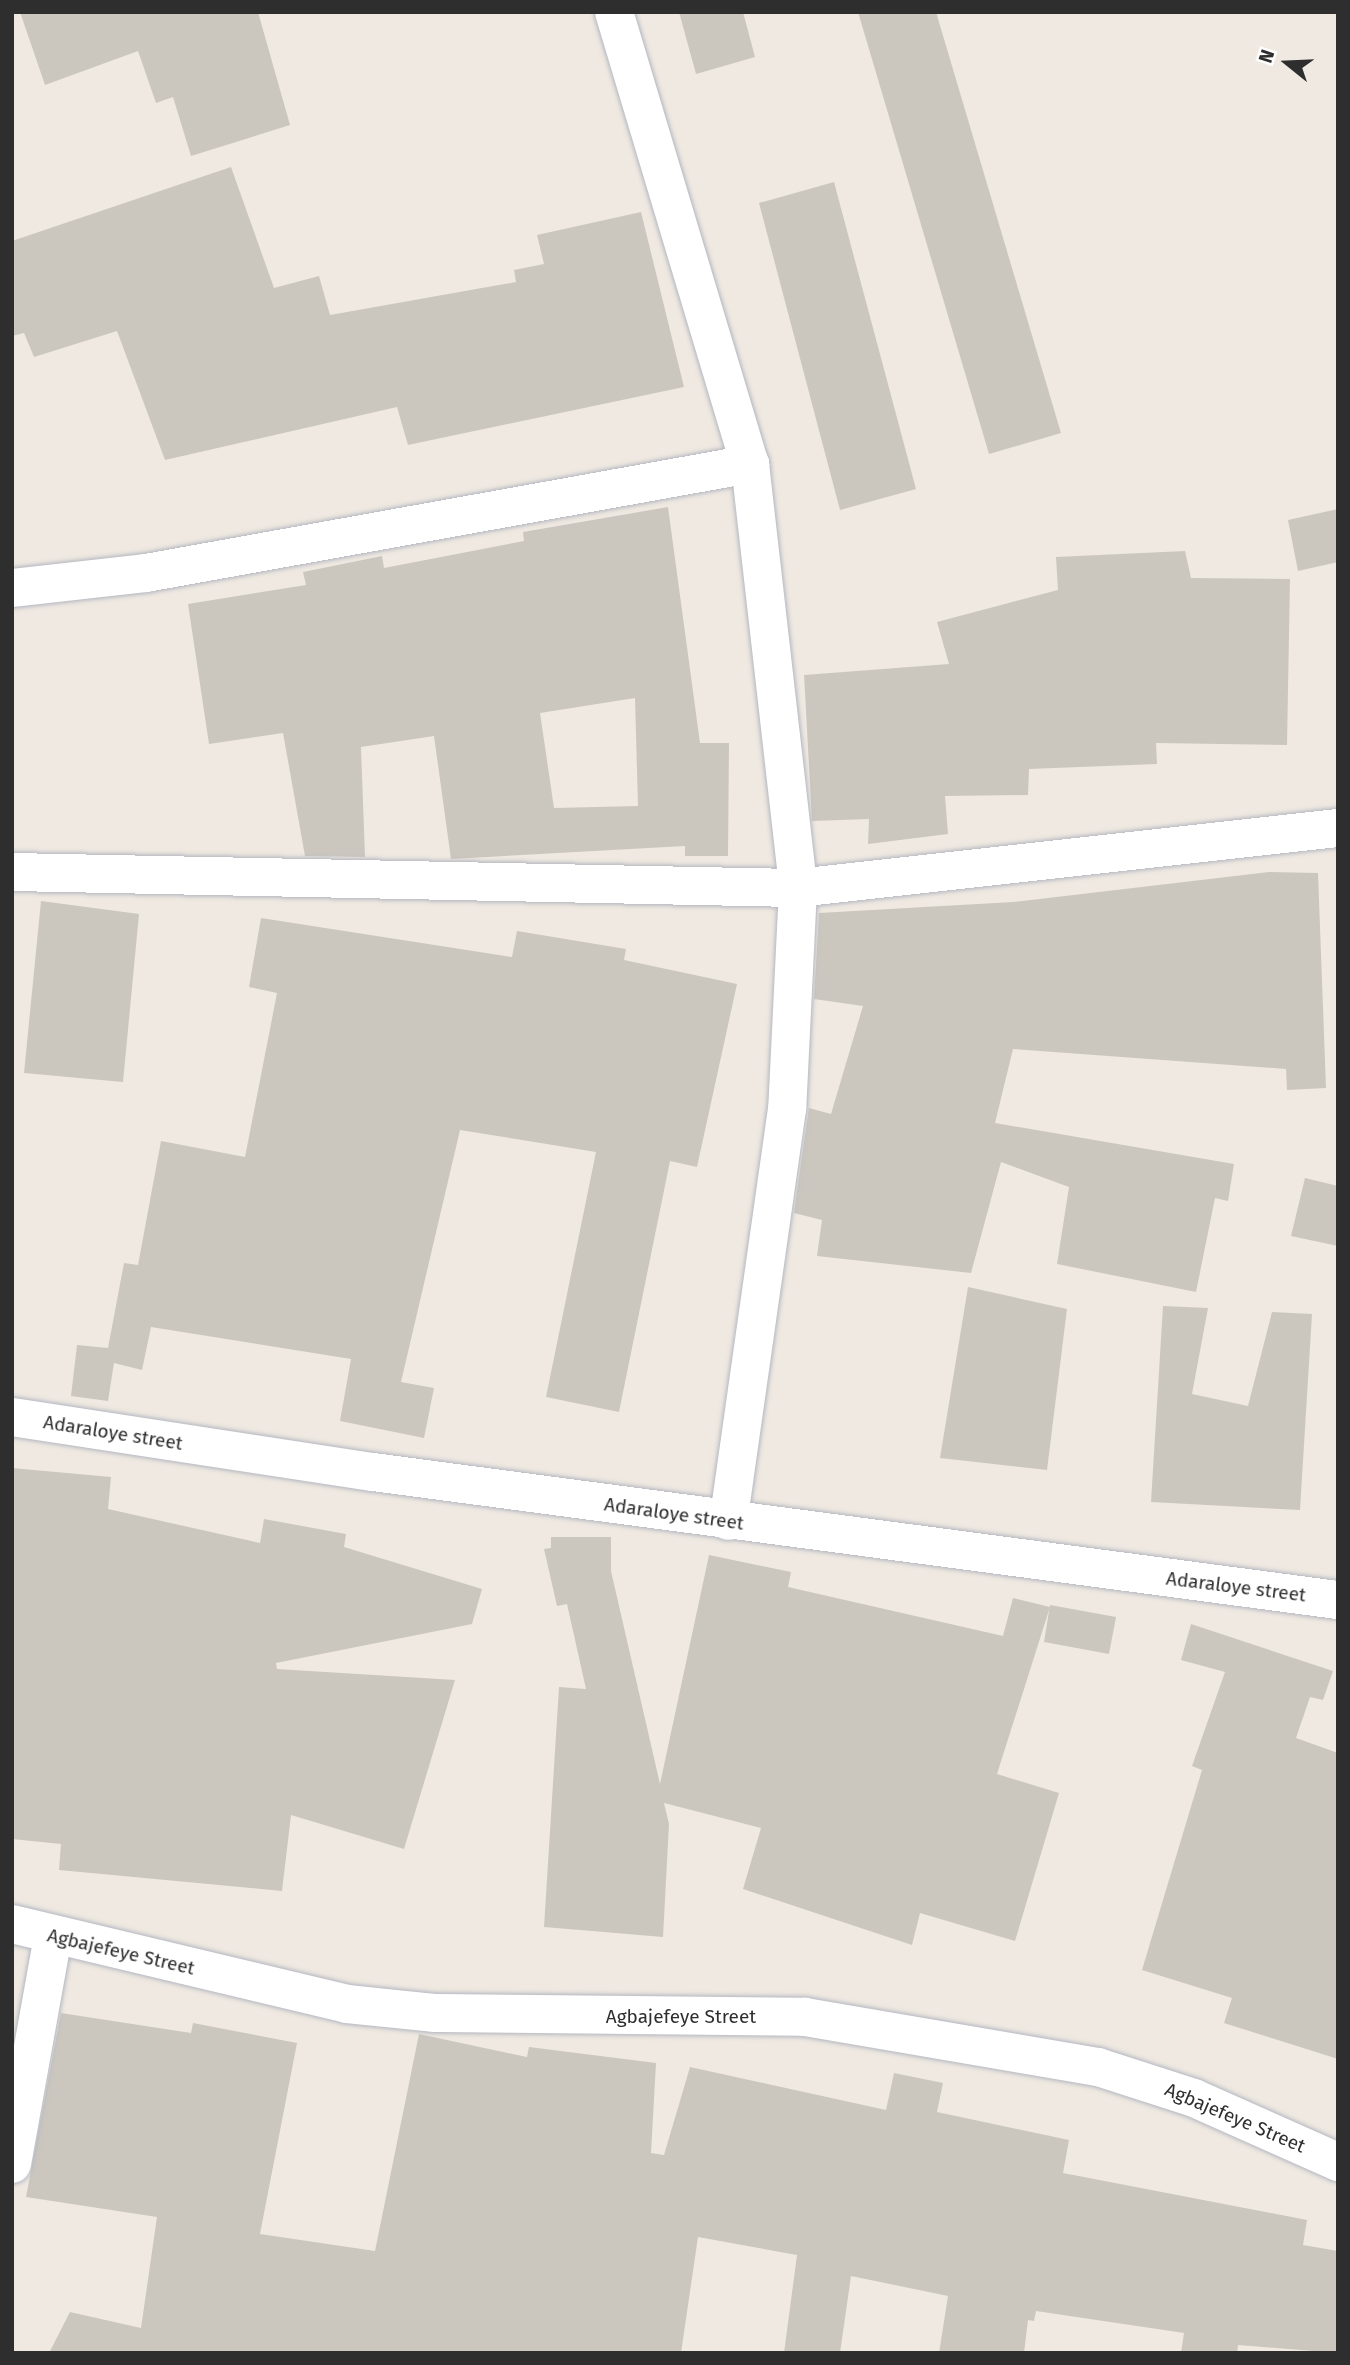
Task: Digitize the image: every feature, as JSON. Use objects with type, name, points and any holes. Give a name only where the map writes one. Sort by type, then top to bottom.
[{"type":"street","points":[[614,12],[750,464],[798,888],[786,1109],[728,1521]]},
{"type":"street","points":[[12,588],[146,573],[750,464]]},
{"type":"street","points":[[12,872],[798,888],[1338,828]]},
{"type":"street","name":"Adaraloye street","points":[[12,1417],[728,1521],[1338,1600]]},
{"type":"street","name":"Agbajefeye Street","points":[[12,1924],[52,1937],[346,2004],[434,2012],[806,2017],[1098,2067],[1194,2098],[1338,2162]]},
{"type":"street","points":[[12,2164],[52,1937]]},
{"type":"building","points":[[20,12],[258,12],[290,125],[191,156],[173,97],[156,103],[138,51],[45,85]]},
{"type":"building","points":[[679,12],[743,12],[755,57],[696,74]]},
{"type":"building","points":[[858,12],[936,12],[1061,433],[989,454]]},
{"type":"building","points":[[231,167],[274,288],[319,276],[330,315],[516,282],[514,270],[544,264],[537,235],[641,212],[684,387],[408,445],[397,407],[165,460],[117,331],[34,357],[24,333],[12,336],[12,241]]},
{"type":"building","points":[[834,182],[916,489],[840,510],[759,203]]},
{"type":"building","points":[[668,507],[700,743],[729,743],[728,856],[685,856],[685,846],[451,859],[434,736],[361,747],[365,857],[305,856],[283,733],[209,744],[188,604],[306,585],[303,572],[382,556],[384,568],[524,541],[523,532]],"holes":[[[635,698],[638,806],[554,808],[540,713]]]},
{"type":"building","points":[[1338,509],[1338,562],[1298,571],[1288,520]]},
{"type":"building","points":[[1185,551],[1191,578],[1290,579],[1287,745],[1156,743],[1157,764],[1029,769],[1028,795],[945,796],[948,834],[868,844],[869,819],[812,821],[804,675],[949,664],[937,622],[1058,590],[1056,557]]},
{"type":"building","points":[[1269,872],[1318,873],[1326,1088],[1287,1090],[1286,1069],[1013,1049],[995,1123],[1234,1164],[1228,1201],[1215,1198],[1196,1292],[1057,1264],[1069,1187],[1001,1162],[971,1273],[817,1256],[822,1220],[794,1213],[809,1108],[831,1114],[863,1006],[814,999],[819,913],[1013,902]]},
{"type":"building","points":[[41,901],[139,914],[123,1082],[24,1073]]},
{"type":"building","points":[[261,918],[512,957],[517,931],[626,949],[624,960],[737,984],[697,1167],[670,1161],[619,1412],[546,1397],[596,1152],[460,1130],[401,1382],[434,1388],[424,1438],[340,1421],[351,1359],[151,1327],[142,1370],[114,1363],[108,1401],[71,1396],[77,1345],[108,1348],[124,1263],[138,1265],[161,1141],[245,1157],[277,993],[249,987]]},
{"type":"building","points":[[1305,1178],[1338,1186],[1338,1246],[1291,1236]]},
{"type":"building","points":[[968,1287],[1067,1309],[1047,1470],[940,1458]]},
{"type":"building","points":[[1163,1306],[1208,1308],[1192,1394],[1248,1406],[1272,1312],[1312,1314],[1300,1510],[1151,1502]]},
{"type":"building","points":[[12,1468],[111,1477],[108,1509],[260,1543],[264,1519],[346,1534],[344,1547],[482,1589],[472,1624],[276,1663],[277,1669],[455,1680],[404,1849],[291,1815],[282,1891],[59,1870],[61,1844],[12,1839]]},
{"type":"building","points":[[551,1537],[611,1537],[611,1571],[660,1784],[709,1555],[791,1572],[788,1587],[1003,1636],[1013,1598],[1050,1607],[997,1774],[1059,1793],[1015,1941],[920,1913],[912,1945],[743,1889],[761,1828],[664,1803],[669,1824],[663,1937],[544,1927],[559,1687],[586,1689],[567,1604],[557,1606],[544,1549],[551,1548]]},
{"type":"building","points":[[1050,1605],[1116,1617],[1109,1654],[1044,1642]]},
{"type":"building","points":[[1191,1624],[1333,1671],[1323,1700],[1310,1697],[1296,1738],[1338,1753],[1338,2059],[1224,2023],[1232,1998],[1142,1970],[1202,1770],[1192,1766],[1225,1672],[1181,1660]]},
{"type":"building","points":[[61,2013],[191,2033],[193,2023],[297,2043],[260,2234],[375,2251],[419,2034],[527,2057],[529,2047],[656,2063],[651,2153],[664,2155],[690,2067],[886,2110],[894,2073],[943,2083],[937,2112],[1069,2140],[1063,2173],[1307,2220],[1303,2245],[1338,2251],[1338,2353],[1238,2345],[1237,2353],[1181,2353],[1184,2333],[1036,2311],[1034,2321],[1028,2320],[1024,2353],[939,2353],[948,2296],[851,2276],[840,2353],[784,2353],[797,2255],[698,2237],[681,2353],[49,2353],[70,2312],[141,2328],[157,2217],[26,2197]]}]
